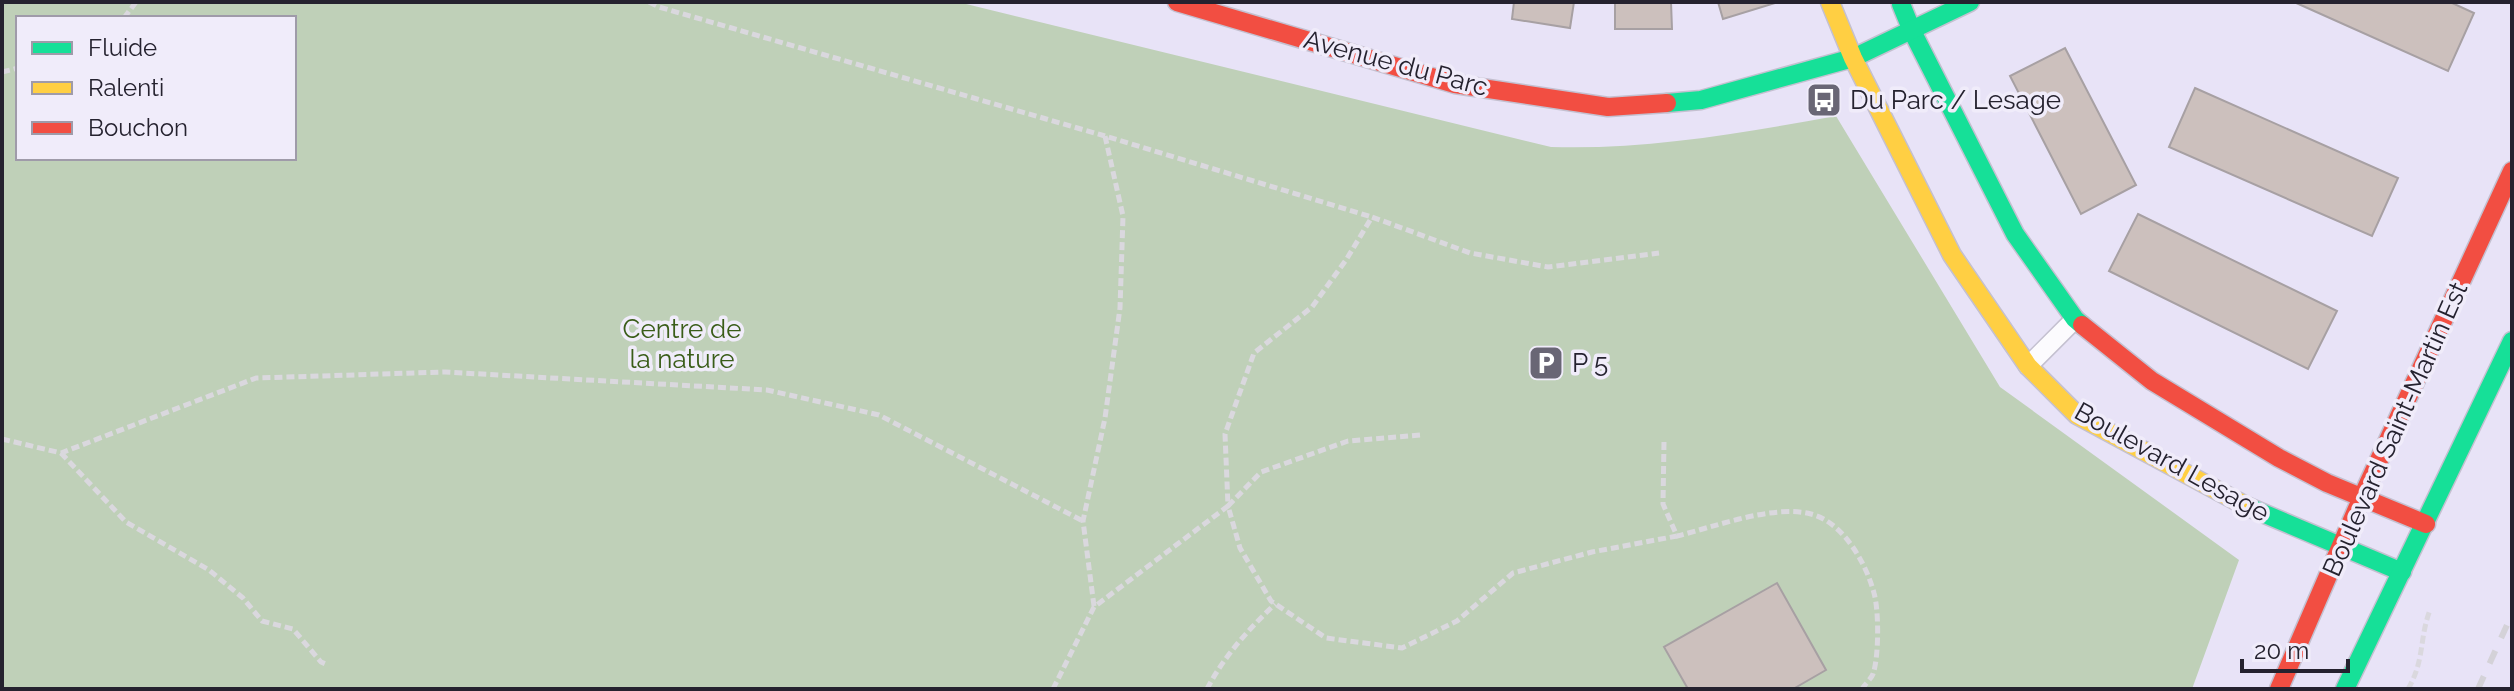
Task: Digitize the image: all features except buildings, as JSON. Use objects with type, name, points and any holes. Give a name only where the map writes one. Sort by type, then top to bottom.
[{"type":"street","name":"Avenue du Parc","points":[[1177,2],[1455,84],[1608,107],[1701,100],[1853,58],[1970,2]]},
{"type":"street","name":"Boulevard Lesage","points":[[1830,2],[1853,58],[1952,255],[2028,366],[2077,415],[2266,516],[2402,572]]},
{"type":"street","points":[[1900,2],[2015,234],[2075,319],[2152,381],[2279,458],[2426,524]]},
{"type":"street","name":"Boulevard Saint-Martin Est","points":[[2279,689],[2362,497],[2512,171]]},
{"type":"street","points":[[2345,689],[2512,341]]},
{"type":"lane","points":[[2028,366],[2075,319]]},
{"type":"path","points":[[649,2],[1372,217],[1470,253],[1548,267],[1659,253]]},
{"type":"path","points":[[1094,607],[1083,521],[1105,418],[1120,308],[1123,216],[1105,136]]},
{"type":"path","points":[[1372,217],[1312,307],[1254,353],[1225,434],[1228,506],[1240,548],[1275,604],[1326,638],[1402,648],[1457,621],[1513,573],[1769,512],[1811,514],[1840,530],[1862,565],[1875,595],[1877,639],[1873,674],[1862,689]]},
{"type":"path","points":[[61,453],[256,378],[445,372],[752,389],[879,415],[1083,521]]},
{"type":"path","points":[[1053,689],[1094,607],[1228,506],[1261,472],[1348,441],[1420,435]]},
{"type":"path","points":[[2,439],[61,453],[126,522],[209,570],[243,598],[262,621],[293,629],[321,662],[328,665]]},
{"type":"path","points":[[1664,442],[1663,504],[1677,536]]},
{"type":"path","points":[[2408,689],[2424,647],[2424,628],[2435,599]]},
{"type":"path","points":[[1207,689],[1248,629],[1275,604]]},
{"type":"green space","name":"Centre de la nature","points":[[2,2],[958,2],[1551,147],[1658,143],[1836,116],[2000,387],[2239,560],[2192,689],[2,689]]},
{"type":"railway","points":[[2478,689],[2512,614]]},
{"type":"traffic: fast","points":[[1667,103],[1701,100],[1853,58],[1970,2]]},
{"type":"traffic: fast","points":[[1901,4],[2015,234],[2082,325]]},
{"type":"traffic: fast","points":[[2345,689],[2512,341]]},
{"type":"traffic: fast","points":[[2246,506],[2402,572]]},
{"type":"traffic: slow","points":[[1830,2],[1853,58],[1952,255],[2028,366],[2077,415],[2246,506]]},
{"type":"traffic: jam","points":[[1177,2],[1455,84],[1608,107],[1667,103]]},
{"type":"traffic: jam","points":[[2279,689],[2362,497],[2512,171]]},
{"type":"traffic: jam","points":[[2082,325],[2152,381],[2279,458],[2327,483],[2426,524]]},
{"type":"place","name":"Du Parc / Lesage","points":[[1824,100]]},
{"type":"place","name":"P 5","points":[[1546,363]]}]
